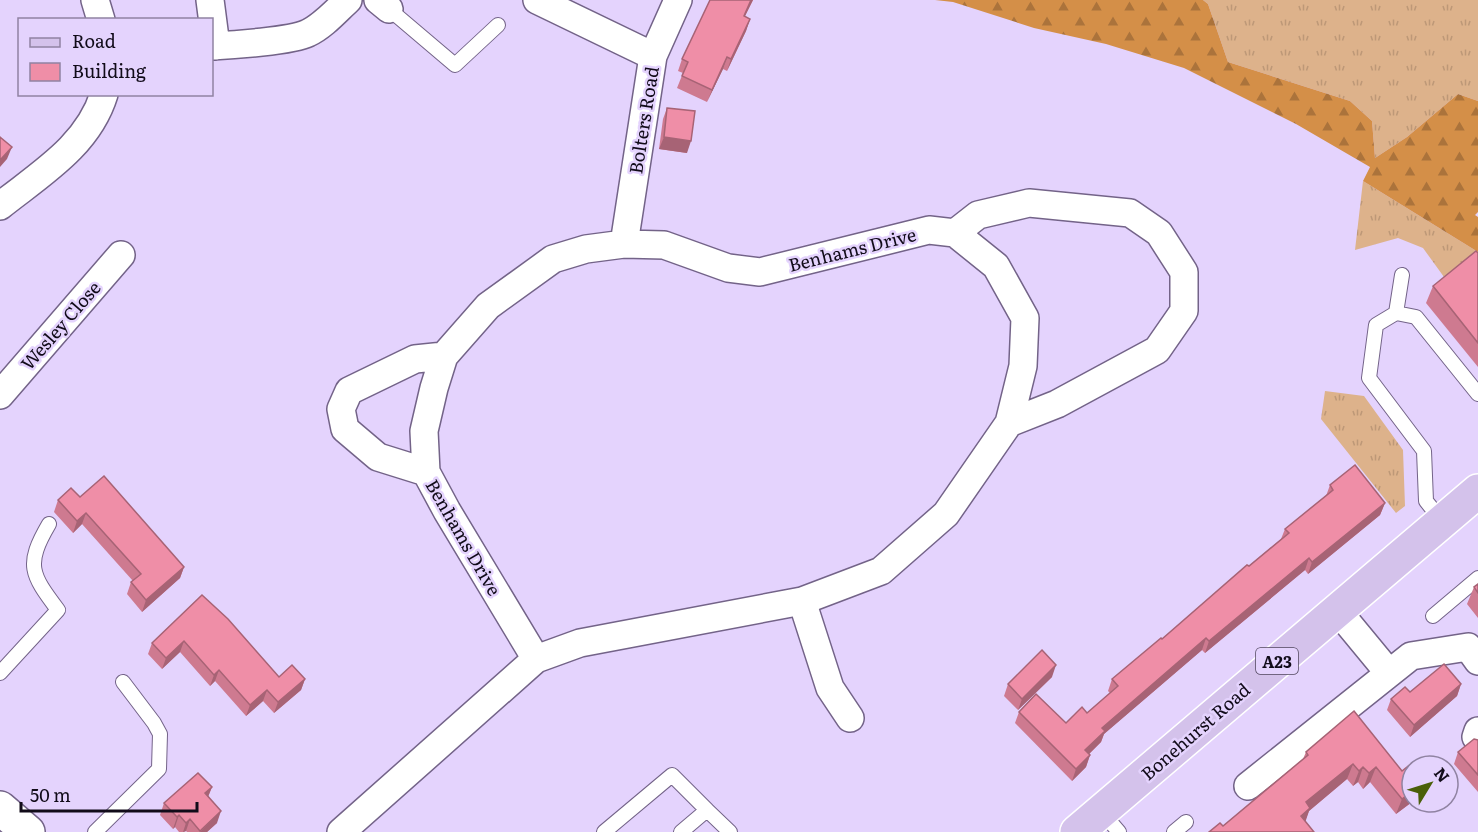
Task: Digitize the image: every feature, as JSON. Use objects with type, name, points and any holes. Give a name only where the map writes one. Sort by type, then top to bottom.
[{"type":"main road","name":"Bonehurst Road","points":[[1099,825],[1337,610],[1442,521],[1476,497]]},
{"type":"street","points":[[95,0],[100,18]]},
{"type":"street","points":[[210,0],[212,18]]},
{"type":"street","points":[[214,46],[308,33],[328,19],[348,0]]},
{"type":"street","points":[[537,0],[653,57]]},
{"type":"street","name":"Bolters Road","points":[[624,244],[653,57],[678,0]]},
{"type":"street","points":[[0,206],[71,148],[84,134],[100,107],[103,96]]},
{"type":"street","points":[[341,832],[536,659],[580,643],[802,601],[881,571],[946,514],[1009,423],[1023,366],[1025,318],[996,266],[955,233],[978,215],[1029,203],[1130,213],[1159,233],[1184,272],[1184,311],[1156,350],[1057,404],[1009,423]]},
{"type":"street","name":"Benhams Drive","points":[[536,659],[426,472],[424,431],[444,356],[488,306],[553,259],[586,249],[624,244],[664,245],[728,268],[760,272],[929,230],[955,233]]},
{"type":"street","name":"Wesley Close","points":[[0,395],[121,255]]},
{"type":"street","points":[[426,472],[378,458],[345,429],[341,409],[349,391],[415,359],[444,356]]},
{"type":"street","points":[[802,601],[830,688],[850,718]]},
{"type":"street","points":[[1337,610],[1389,673]]},
{"type":"street","points":[[1248,786],[1411,656],[1468,647],[1478,662]]},
{"type":"street","points":[[0,808],[28,832]]},
{"type":"lane","points":[[383,5],[456,65],[498,25]]},
{"type":"lane","points":[[1396,313],[1402,275]]},
{"type":"lane","points":[[1442,521],[1426,501],[1424,451],[1369,378],[1376,325],[1396,313],[1416,317],[1478,394]]},
{"type":"lane","points":[[0,673],[58,610],[38,583],[34,564],[37,545],[49,524]]},
{"type":"lane","points":[[1433,616],[1478,578]]},
{"type":"lane","points":[[95,832],[159,769],[160,734],[123,682]]},
{"type":"lane","points":[[604,832],[672,775],[730,832]]},
{"type":"lane","points":[[681,832],[707,810]]},
{"type":"lane","points":[[1174,832],[1186,822]]},
{"type":"green space","points":[[935,0],[1203,0],[1208,4],[1228,62],[1350,101],[1372,121],[1375,158],[1407,137],[1458,94],[1478,101],[1478,212],[1475,215],[1478,217],[1478,252],[1363,181],[1370,167],[1296,124],[1184,68],[1106,44],[1034,28],[953,2]]},
{"type":"green space","points":[[1203,0],[1478,0],[1478,101],[1458,94],[1407,137],[1375,158],[1372,121],[1350,101],[1228,62],[1208,4]]},
{"type":"green space","points":[[1363,181],[1478,252],[1478,255],[1459,274],[1444,277],[1423,248],[1398,238],[1355,250]]},
{"type":"green space","points":[[1325,391],[1364,396],[1403,450],[1405,506],[1396,513],[1321,419]]},
{"type":"building","points":[[710,0],[751,0],[744,16],[750,19],[731,59],[727,57],[712,90],[682,76],[688,62],[682,59]]},
{"type":"building","points":[[667,108],[695,111],[691,141],[664,137]]},
{"type":"building","points":[[0,137],[12,147],[0,160]]},
{"type":"building","points":[[1476,251],[1478,253],[1478,343],[1433,286]]},
{"type":"building","points":[[1355,465],[1385,503],[1312,562],[1309,558],[1209,641],[1206,638],[1102,728],[1105,731],[1085,750],[1090,755],[1076,769],[1019,712],[1036,694],[1066,723],[1082,707],[1087,713],[1118,686],[1112,679],[1247,565],[1249,566],[1289,533],[1285,529],[1333,490],[1330,485]]},
{"type":"building","points":[[104,476],[184,567],[146,600],[131,582],[141,574],[86,513],[77,521],[58,500],[71,488],[80,497]]},
{"type":"building","points":[[202,595],[228,619],[279,677],[292,665],[305,679],[278,702],[267,690],[250,705],[219,670],[214,675],[184,641],[166,658],[152,643]]},
{"type":"building","points":[[1042,650],[1056,665],[1022,699],[1008,684]]},
{"type":"building","points":[[1444,664],[1461,684],[1414,725],[1391,699],[1405,687],[1410,692]]},
{"type":"building","points":[[1354,711],[1400,768],[1400,797],[1376,767],[1369,773],[1363,767],[1359,771],[1353,764],[1306,802],[1310,808],[1301,816],[1314,832],[1209,832],[1220,823],[1223,826],[1308,755],[1306,752]]},
{"type":"building","points":[[1474,739],[1478,740],[1478,775],[1460,754],[1458,752]]},
{"type":"building","points":[[198,773],[212,787],[205,793],[221,811],[200,831],[190,819],[186,823],[164,803]]}]
